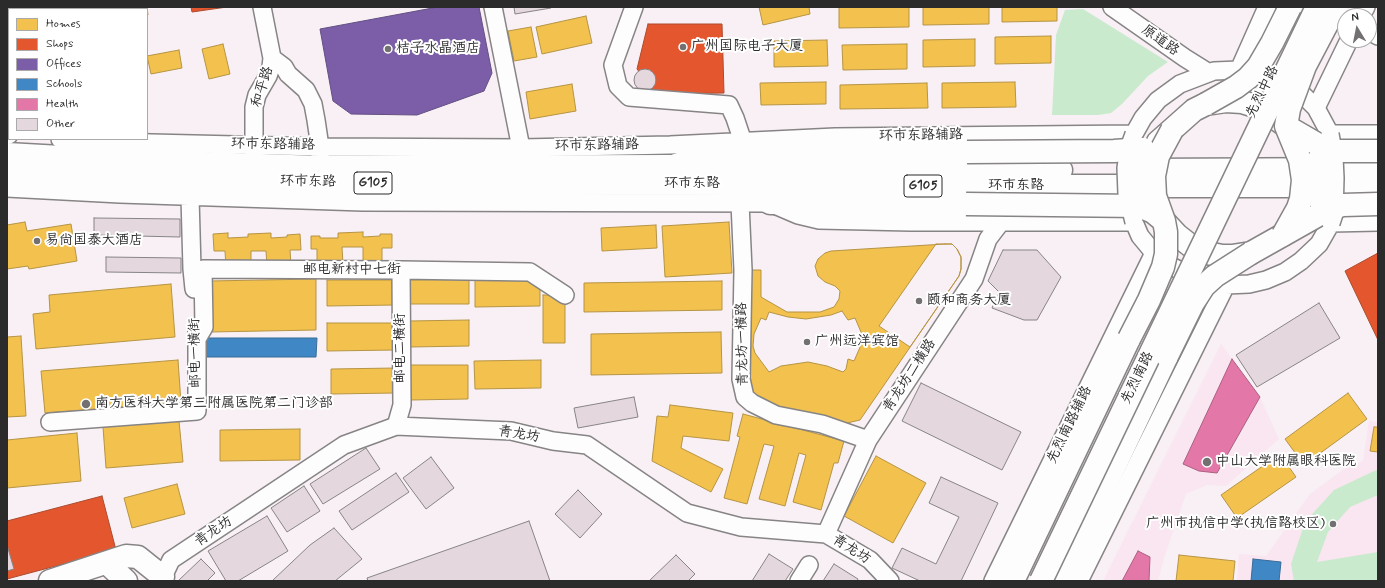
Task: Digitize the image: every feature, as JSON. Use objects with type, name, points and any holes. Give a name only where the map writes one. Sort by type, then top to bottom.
[{"type":"main road","points":[[1138,142],[1147,149],[1157,143],[1187,116],[1236,87],[1248,78],[1258,67],[1290,7]]},
{"type":"main road","name":"先烈中路","points":[[1229,176],[1259,97],[1304,7]]},
{"type":"main road","name":"先烈中路","points":[[1229,176],[1317,7]]},
{"type":"main road","points":[[1283,235],[1298,208],[1301,199],[1303,180],[1297,154],[1286,126],[1289,109],[1302,73],[1336,7]]},
{"type":"main road","points":[[1206,104],[1226,101],[1242,102],[1255,106],[1268,113],[1286,126],[1317,144],[1329,142],[1345,151],[1378,151]]},
{"type":"main road","points":[[1013,581],[1149,300],[1163,267],[1166,244],[1164,221],[1155,196],[1154,176],[1158,156],[1172,130]]},
{"type":"main road","points":[[671,155],[1114,151],[1138,142]]},
{"type":"main road","points":[[1136,214],[1143,189],[1138,142]]},
{"type":"main road","points":[[1329,142],[1318,161],[1318,195],[1320,203],[1330,216]]},
{"type":"main road","name":"环市东路","points":[[7,154],[108,160],[254,155],[320,157],[671,155],[753,167],[920,170],[1378,169]]},
{"type":"main road","name":"环市东路","points":[[7,170],[83,175],[331,183],[740,193],[924,186],[1378,186]]},
{"type":"main road","name":"先烈南路","points":[[1028,581],[1229,176]]},
{"type":"main road","name":"先烈南路","points":[[1041,581],[1229,176]]},
{"type":"main road","points":[[740,193],[770,203],[1108,205],[1136,214],[1152,212],[1164,221],[1177,235],[1191,246],[1199,250],[1222,256],[1232,256],[1251,252]]},
{"type":"main road","points":[[1060,581],[1167,356],[1193,303],[1204,286],[1215,276],[1251,252],[1283,235],[1330,216],[1343,205],[1378,204]]},
{"type":"main road","points":[[1130,339],[1167,356]]},
{"type":"main road","points":[[50,581],[126,556],[138,557],[161,579]]},
{"type":"main road","points":[[108,563],[126,581]]},
{"type":"street","name":"和平路","points":[[254,155],[254,107],[257,95],[268,76],[272,58],[262,7]]},
{"type":"street","points":[[493,7],[521,148]]},
{"type":"street","points":[[634,7],[613,65],[618,86],[629,97],[729,105],[743,142],[709,154]]},
{"type":"street","name":"原道路","points":[[1112,7],[1209,73]]},
{"type":"street","points":[[1239,70],[1267,7]]},
{"type":"street","points":[[1316,108],[1346,48]]},
{"type":"street","name":"和平路","points":[[272,58],[306,90],[313,104],[320,157]]},
{"type":"street","points":[[1138,142],[1143,118],[1158,100],[1180,84],[1214,71],[1239,70],[1260,73],[1282,81],[1301,93],[1316,108],[1329,142],[1378,134]]},
{"type":"street","name":"环市东路辅路","points":[[320,157],[521,148],[671,155],[743,142],[835,137],[1138,142]]},
{"type":"street","name":"环市东路辅路","points":[[72,140],[254,155]]},
{"type":"street","points":[[709,154],[753,167]]},
{"type":"street","points":[[7,188],[190,197],[370,202],[740,193]]},
{"type":"street","name":"青龙坊一横路","points":[[740,193],[743,270],[741,380],[745,397],[776,415],[822,424],[868,440]]},
{"type":"street","name":"邮电一横街","points":[[50,422],[197,411],[197,319],[192,269],[190,197]]},
{"type":"street","points":[[770,203],[785,211],[819,220],[1001,222],[1136,214],[1140,236],[1154,253],[1172,267],[1193,277],[1226,285],[1249,284],[1266,280],[1285,272],[1301,261],[1319,244],[1330,216],[1378,222]]},
{"type":"street","name":"青龙坊二横路","points":[[826,534],[868,440],[974,279],[988,239],[1001,222]]},
{"type":"street","name":"先烈南路辅路","points":[[993,581],[1154,253]]},
{"type":"street","name":"邮电新村中七街","points":[[197,339],[204,327],[203,269],[530,272],[565,295]]},
{"type":"street","name":"邮电二横街","points":[[396,426],[402,406],[401,270]]},
{"type":"street","points":[[1079,581],[1226,285]]},
{"type":"street","name":"青龙坊","points":[[161,579],[171,560],[344,445],[396,426],[511,431],[553,441],[587,445],[687,513],[741,527],[826,534],[870,560],[890,581]]},
{"type":"street","points":[[799,581],[809,564]]},
{"type":"shaded area","name":"中山大学附属眼科医院","points":[[1221,344],[1260,397],[1279,439],[1226,486],[1207,485],[1186,494],[1164,558],[1158,581],[1103,581]]},
{"type":"shaded area","name":"广州市执信中学(执信路校区)","points":[[1369,421],[1378,422],[1378,581],[1237,581],[1239,554],[1266,556],[1310,494],[1344,469],[1363,461]]},
{"type":"green space","points":[[1083,9],[1168,62],[1148,76],[1122,104],[1111,113],[1098,115],[1052,115],[1056,35],[1065,10]]},
{"type":"green space","points":[[1378,470],[1378,495],[1350,507],[1328,532],[1317,562],[1378,552],[1378,581],[1294,581],[1291,564],[1305,522],[1334,490]]},
{"type":"building: Homes","points":[[147,7],[147,8],[120,8]]},
{"type":"building: Homes","points":[[759,7],[809,7],[810,14],[763,25]]},
{"type":"building: Homes","points":[[839,7],[909,7],[909,27],[839,28]]},
{"type":"building: Homes","points":[[923,7],[989,7],[989,24],[923,25]]},
{"type":"building: Homes","points":[[1002,7],[1057,7],[1057,21],[1002,22]]},
{"type":"building: Homes","points":[[586,16],[592,43],[542,54],[536,27]]},
{"type":"building: Homes","points":[[531,27],[537,57],[514,61],[508,31]]},
{"type":"building: Homes","points":[[1051,36],[1051,63],[995,64],[995,37]]},
{"type":"building: Homes","points":[[975,39],[975,66],[923,67],[923,40]]},
{"type":"building: Homes","points":[[827,40],[828,66],[774,67],[774,41]]},
{"type":"building: Homes","points":[[223,44],[230,74],[209,79],[202,49]]},
{"type":"building: Homes","points":[[907,44],[907,69],[843,70],[842,45]]},
{"type":"building: Homes","points":[[179,50],[182,68],[151,74],[148,56]]},
{"type":"building: Homes","points":[[826,82],[826,104],[761,105],[760,83]]},
{"type":"building: Homes","points":[[1015,82],[1016,107],[942,108],[942,83]]},
{"type":"building: Homes","points":[[927,83],[928,108],[840,109],[840,85]]},
{"type":"building: Homes","points":[[572,84],[576,111],[530,119],[526,92]]},
{"type":"building: Homes","name":"易尚国泰大酒店","points":[[25,222],[27,231],[71,224],[77,261],[29,269],[28,266],[7,269],[7,225]]},
{"type":"building: Homes","points":[[729,222],[732,273],[665,277],[662,226]]},
{"type":"building: Homes","points":[[656,225],[657,248],[602,251],[601,228]]},
{"type":"building: Homes","points":[[363,232],[363,237],[380,236],[380,234],[392,234],[392,248],[382,248],[382,264],[363,264],[363,247],[342,247],[343,264],[317,264],[317,249],[311,249],[311,236],[320,236],[320,238],[338,238],[338,233]]},
{"type":"building: Homes","points":[[228,233],[228,238],[248,237],[248,234],[271,233],[271,238],[300,234],[301,250],[290,250],[291,265],[267,266],[266,251],[251,251],[251,268],[226,268],[225,251],[214,251],[213,234]]},
{"type":"building: Homes","name":"颐和商务大厦","points":[[936,244],[952,244],[957,249],[961,257],[961,269],[959,276],[910,347],[879,326]]},
{"type":"building: Homes","points":[[952,244],[957,249],[961,257],[961,269],[959,276],[860,420],[847,423],[769,405],[752,393],[749,380],[751,270],[761,270],[761,297],[787,312],[820,312],[834,307],[839,299],[840,291],[835,286],[825,282],[818,276],[815,266],[818,259],[825,253],[831,251]]},
{"type":"building: Homes","points":[[316,279],[316,330],[210,332],[209,281]]},
{"type":"building: Homes","points":[[469,279],[469,304],[409,304],[409,280]]},
{"type":"building: Homes","points":[[327,280],[396,280],[396,305],[327,306]]},
{"type":"building: Homes","points":[[475,280],[540,280],[540,306],[475,307]]},
{"type":"building: Homes","points":[[722,281],[722,310],[584,312],[584,283]]},
{"type":"building: Homes","points":[[171,284],[175,337],[36,349],[33,314],[50,312],[49,295]]},
{"type":"building: Homes","points":[[543,295],[565,295],[565,343],[543,343]]},
{"type":"building: Homes","name":"广州远洋宾馆","points":[[842,311],[848,320],[855,318],[861,332],[861,345],[854,361],[848,359],[846,369],[843,372],[827,366],[808,362],[781,366],[769,372],[755,353],[753,346],[754,334],[761,318],[766,320],[769,312],[788,317],[806,319],[831,315]]},
{"type":"building: Homes","points":[[469,320],[469,346],[410,347],[409,321]]},
{"type":"building: Homes","points":[[327,323],[396,323],[396,350],[327,351]]},
{"type":"building: Homes","points":[[721,332],[722,373],[591,375],[591,334]]},
{"type":"building: Homes","points":[[21,336],[26,416],[7,417],[7,337]]},
{"type":"building: Homes","points":[[178,360],[181,403],[45,413],[41,371]]},
{"type":"building: Homes","points":[[541,360],[541,388],[475,389],[474,361]]},
{"type":"building: Homes","points":[[410,365],[468,365],[468,399],[411,400]]},
{"type":"building: Homes","points":[[396,368],[396,393],[331,394],[331,369]]},
{"type":"building: Homes","points":[[1348,393],[1367,419],[1304,465],[1285,439]]},
{"type":"building: Homes","points":[[670,405],[733,413],[729,441],[683,436],[681,448],[723,469],[711,492],[652,461],[657,416],[668,417]]},
{"type":"building: Homes","points":[[743,414],[844,441],[838,463],[834,463],[821,510],[793,502],[806,455],[799,453],[785,506],[759,499],[774,446],[764,444],[747,504],[724,498],[740,437],[737,436]]},
{"type":"building: Homes","points":[[179,421],[183,462],[106,468],[103,427]]},
{"type":"building: Homes","points":[[1374,427],[1378,427],[1378,452],[1370,451]]},
{"type":"building: Homes","points":[[300,429],[300,460],[220,461],[220,430]]},
{"type":"building: Homes","points":[[77,433],[81,481],[7,488],[7,440]]},
{"type":"building: Homes","points":[[1280,454],[1296,477],[1237,518],[1221,495]]},
{"type":"building: Homes","points":[[876,456],[926,483],[893,543],[844,516]]},
{"type":"building: Homes","points":[[177,484],[185,514],[132,528],[124,498]]},
{"type":"building: Homes","points":[[96,500],[109,545],[23,568],[11,523]]},
{"type":"building: Homes","points":[[1179,555],[1235,561],[1233,581],[1176,581]]},
{"type":"building: Shops","points":[[191,7],[227,7],[192,12]]},
{"type":"building: Shops","name":"广州国际电子大厦","points":[[648,24],[722,24],[724,93],[657,94],[637,69]]},
{"type":"building: Shops","points":[[1378,253],[1378,340],[1345,271]]},
{"type":"building: Shops","points":[[102,496],[116,550],[7,579],[7,521]]},
{"type":"building: Offices","points":[[438,7],[479,7],[492,73],[484,91],[417,115],[351,114],[333,101],[320,29]]},
{"type":"building: Schools","points":[[201,338],[317,338],[316,357],[201,357]]},
{"type":"building: Schools","points":[[1253,559],[1281,562],[1279,581],[1251,581]]},
{"type":"building: Health","points":[[1232,359],[1260,397],[1217,473],[1199,471],[1183,464]]},
{"type":"building: Health","points":[[1138,551],[1150,557],[1149,581],[1122,581]]},
{"type":"building: Other","points":[[514,7],[550,7],[551,8],[515,14]]},
{"type":"building: Other","points":[[645,69],[653,72],[656,80],[653,88],[645,91],[637,88],[634,80],[637,72]]},
{"type":"building: Other","points":[[94,218],[180,219],[180,237],[94,235]]},
{"type":"building: Other","points":[[1003,250],[1037,250],[1061,277],[1037,320],[1024,320],[992,308],[999,292],[988,281]]},
{"type":"building: Other","points":[[106,257],[181,258],[181,273],[106,272]]},
{"type":"building: Other","points":[[1319,303],[1340,338],[1257,387],[1236,355]]},
{"type":"building: Other","points":[[921,383],[1021,432],[1002,470],[902,421]]},
{"type":"building: Other","points":[[634,397],[638,417],[578,428],[574,408]]},
{"type":"building: Other","points":[[366,448],[380,469],[323,504],[310,484]]},
{"type":"building: Other","points":[[431,457],[454,488],[426,509],[403,478]]},
{"type":"building: Other","points":[[396,473],[409,492],[352,530],[339,511]]},
{"type":"building: Other","points":[[941,477],[998,503],[961,581],[920,581],[892,568],[902,548],[936,564],[959,517],[929,503]]},
{"type":"building: Other","points":[[304,486],[320,511],[287,532],[271,508]]},
{"type":"building: Other","points":[[578,490],[602,514],[580,538],[555,514]]},
{"type":"building: Other","points":[[267,516],[288,551],[238,581],[226,581],[208,551]]},
{"type":"building: Other","points":[[529,521],[550,581],[368,581],[367,578]]},
{"type":"building: Other","points":[[334,528],[362,559],[335,581],[272,581],[310,545]]},
{"type":"building: Other","points":[[7,545],[14,569],[7,571]]},
{"type":"building: Other","points":[[769,554],[793,569],[785,581],[752,581]]},
{"type":"building: Other","points":[[676,555],[695,574],[688,581],[649,581]]},
{"type":"building: Other","points":[[201,559],[215,573],[207,581],[178,581]]},
{"type":"building: Other","points":[[834,564],[858,579],[857,581],[823,581]]},
{"type":"place","name":"广州国际电子大厦","points":[[683,47]]},
{"type":"place","name":"桔子水晶酒店","points":[[388,49]]},
{"type":"place","name":"易尚国泰大酒店","points":[[37,241]]},
{"type":"place","name":"颐和商务大厦","points":[[919,301]]},
{"type":"place","name":"广州远洋宾馆","points":[[807,342]]},
{"type":"place","name":"南方医科大学第三附属医院第二门诊部","points":[[86,404]]},
{"type":"place","name":"中山大学附属眼科医院","points":[[1207,462]]},
{"type":"place","name":"广州市执信中学(执信路校区)","points":[[1333,524]]}]
